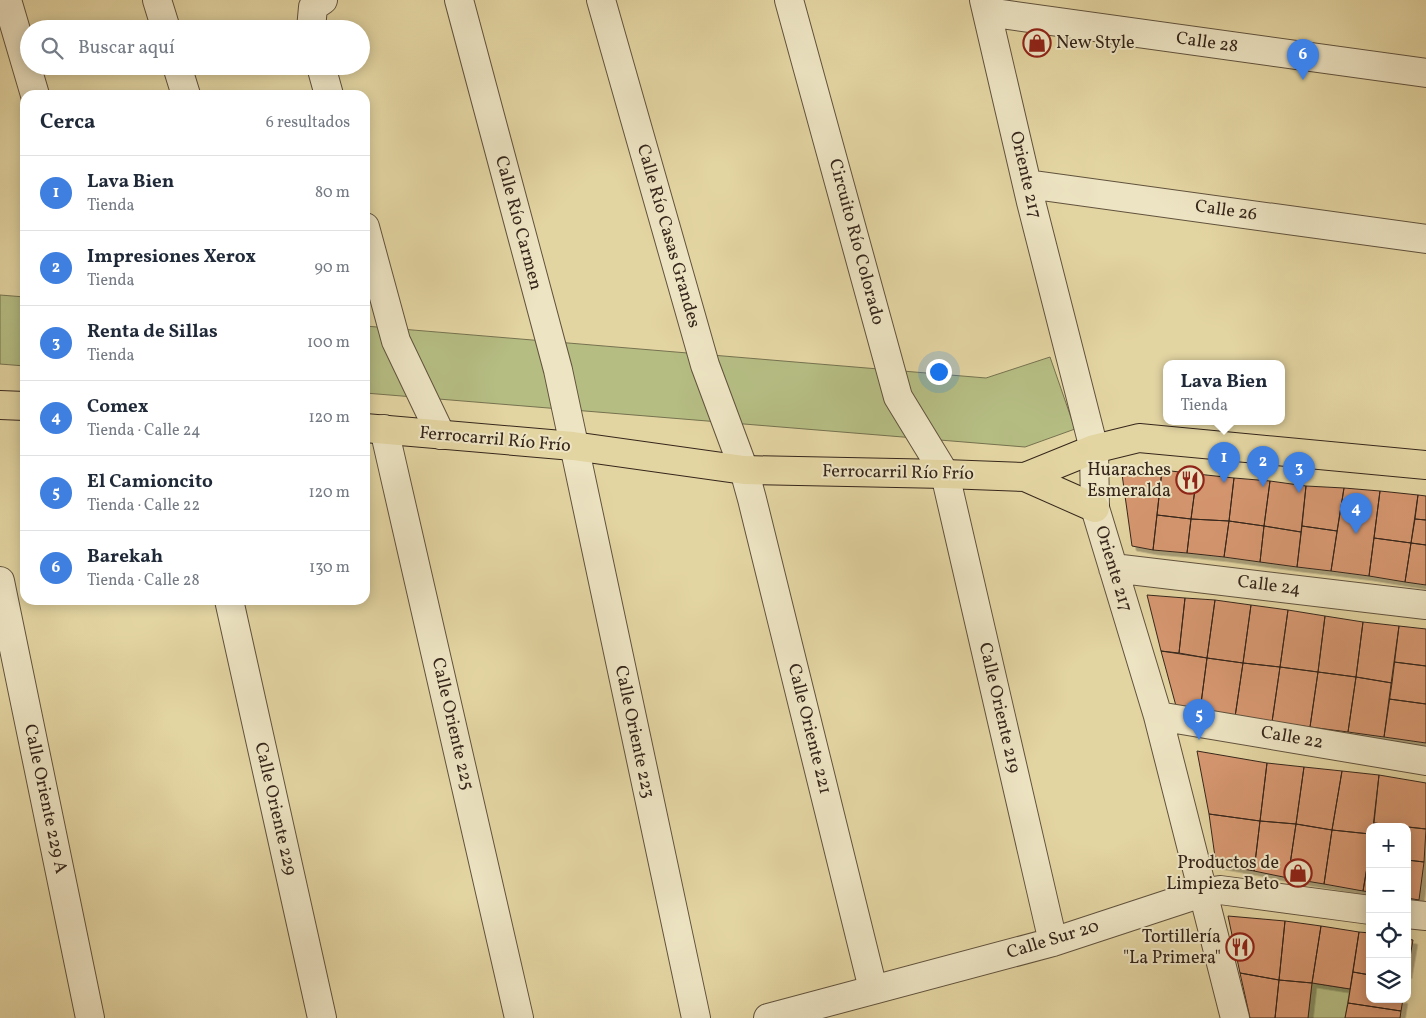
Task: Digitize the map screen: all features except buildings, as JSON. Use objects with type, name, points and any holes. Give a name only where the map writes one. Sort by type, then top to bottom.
[{"type":"main road","points":[[0,405],[20,406]]},
{"type":"main road","name":"Ferrocarril Río Frío","points":[[375,429],[573,446],[744,470],[1025,477],[1094,449],[1139,438],[1426,465]]},
{"type":"main road","points":[[1025,477],[1095,508]]},
{"type":"street","points":[[7,0],[20,44]]},
{"type":"street","points":[[157,0],[163,20]]},
{"type":"street","points":[[312,20],[314,7],[323,0]]},
{"type":"street","name":"Calle Río Carmen","points":[[459,0],[558,370],[573,446]]},
{"type":"street","name":"Calle Río Casas Grandes","points":[[602,0],[705,365],[744,470]]},
{"type":"street","name":"Circuito Río Colorado","points":[[790,0],[898,397],[945,474]]},
{"type":"street","name":"Calle 28","points":[[986,6],[1426,73]]},
{"type":"street","name":"Oriente 217","points":[[986,6],[1027,184],[1094,449],[1095,508],[1158,716],[1235,1018]]},
{"type":"street","points":[[29,75],[34,90]]},
{"type":"street","points":[[180,75],[184,90]]},
{"type":"street","points":[[323,75],[328,90]]},
{"type":"street","name":"Calle 26","points":[[1027,184],[1426,239]]},
{"type":"street","points":[[370,245],[396,340],[441,435]]},
{"type":"street","name":"Calle Oriente 225","points":[[375,429],[519,1018]]},
{"type":"street","name":"Calle Oriente 223","points":[[573,446],[696,1018]]},
{"type":"street","name":"Calle Oriente 221","points":[[744,470],[874,989]]},
{"type":"street","name":"Calle Oriente 219","points":[[945,474],[1053,942]]},
{"type":"street","name":"Calle 24","points":[[1113,568],[1426,605]]},
{"type":"street","name":"Calle Oriente 229 A","points":[[0,580],[90,1018]]},
{"type":"street","name":"Calle Oriente 229","points":[[230,605],[322,1018]]},
{"type":"street","name":"Calle 22","points":[[1158,716],[1426,761]]},
{"type":"street","name":"Calle Sur 20","points":[[768,1018],[1053,942],[1202,893],[1220,890],[1366,909]]},
{"type":"street","points":[[1411,914],[1426,916]]},
{"type":"green space","points":[[0,295],[20,297],[20,366],[0,364]]},
{"type":"green space","points":[[370,326],[986,378],[1050,357],[1075,429],[1025,447],[370,393]]},
{"type":"green space","points":[[1312,983],[1350,989],[1345,1018],[1308,1018]]},
{"type":"place","name":"New Style","points":[[1037,43]]},
{"type":"place","name":"Barekah","points":[[1303,80]]},
{"type":"place","name":"Huaraches Esmeralda","points":[[1190,480]]},
{"type":"place","name":"Lava Bien","points":[[1224,483]]},
{"type":"place","name":"Impresiones Xerox","points":[[1263,487]]},
{"type":"place","name":"Renta de Sillas","points":[[1299,493]]},
{"type":"place","name":"Comex","points":[[1356,534]]},
{"type":"place","name":"El Camioncito","points":[[1199,740]]},
{"type":"place","name":"Productos de Limpieza Beto","points":[[1298,873]]},
{"type":"place","name":"Tortillería \"La Primera\"","points":[[1240,947]]}]
